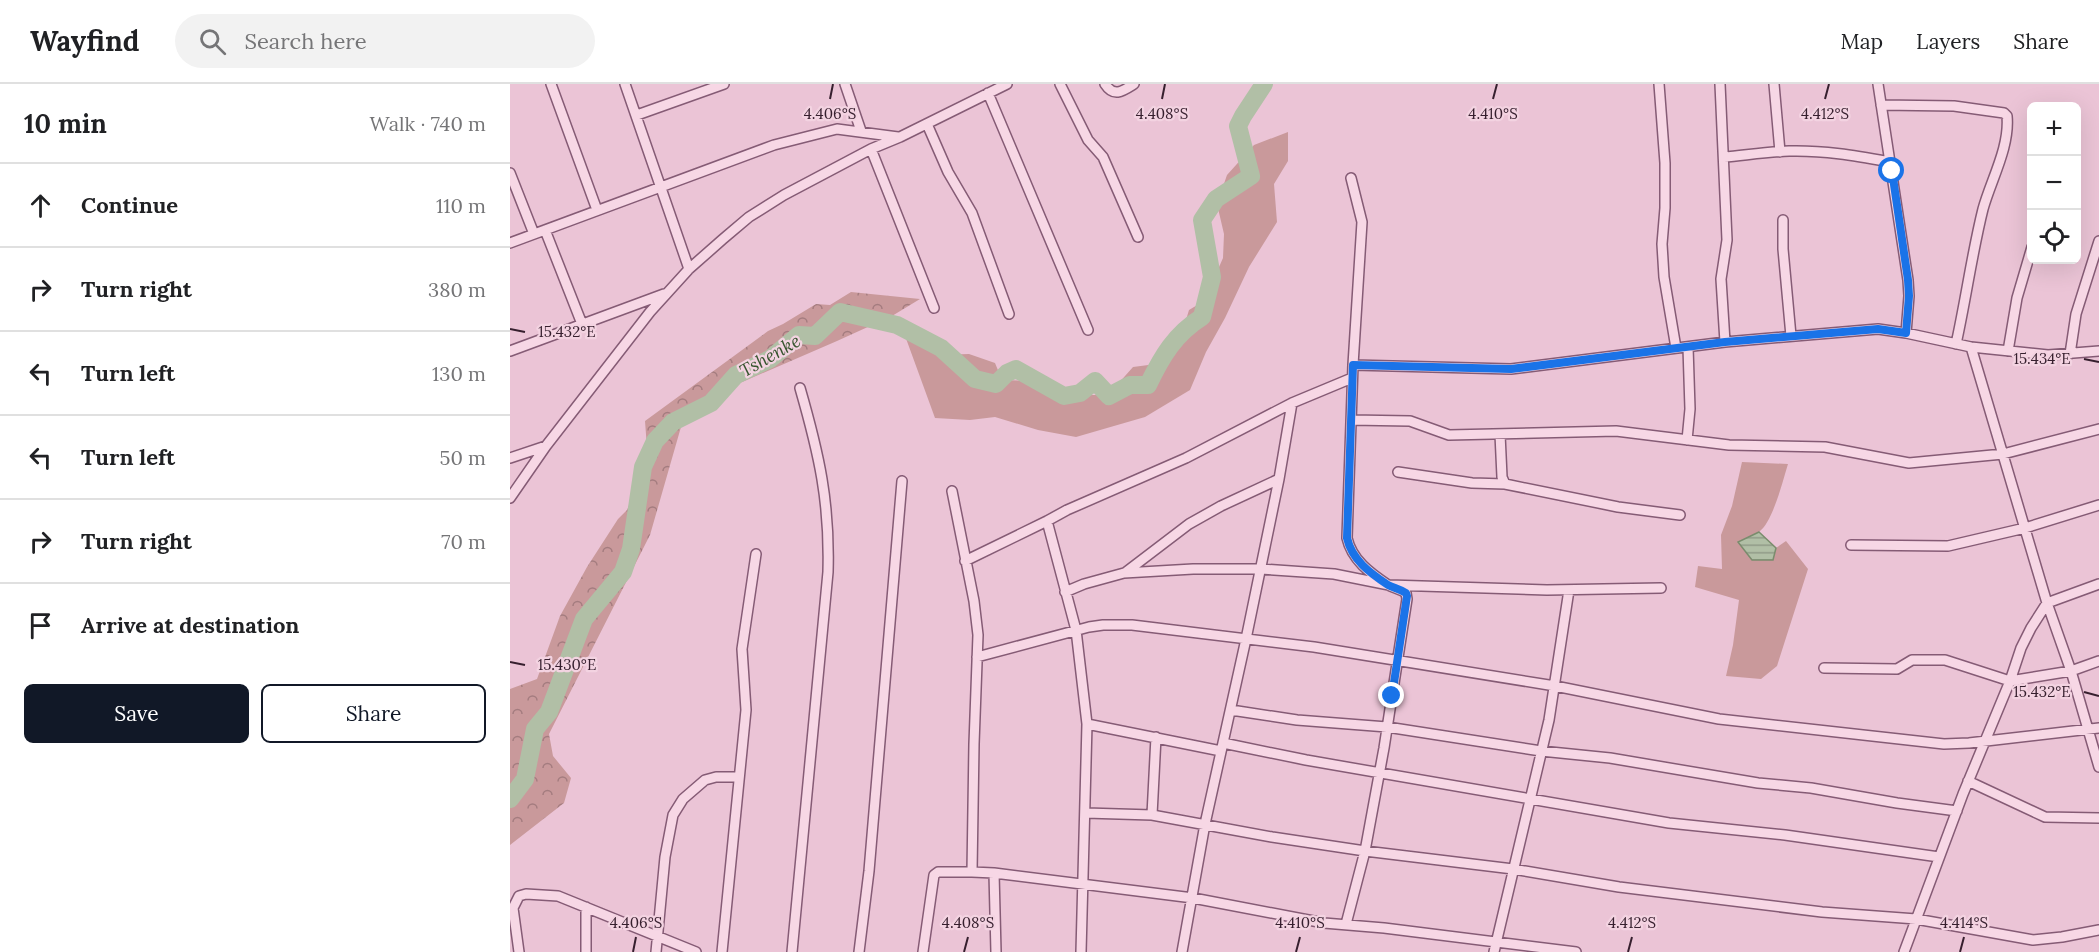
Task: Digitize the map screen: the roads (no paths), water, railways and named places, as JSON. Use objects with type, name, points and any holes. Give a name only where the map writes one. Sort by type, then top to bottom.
[{"type":"street","points":[[551,84],[597,210]]},
{"type":"street","points":[[625,84],[689,269]]},
{"type":"street","points":[[637,115],[724,84]]},
{"type":"street","points":[[845,84],[861,131]]},
{"type":"street","points":[[510,498],[546,446],[666,293],[689,269],[749,218],[784,195],[871,148],[900,137],[1007,84]]},
{"type":"street","points":[[1060,84],[1088,140],[1103,157],[1138,237]]},
{"type":"street","points":[[1106,84],[1109,90],[1116,93],[1134,84]]},
{"type":"street","points":[[1659,84],[1665,163],[1662,244],[1664,277],[1676,348]]},
{"type":"street","points":[[1720,84],[1727,240],[1721,283],[1725,342]]},
{"type":"street","points":[[1774,84],[1780,152]]},
{"type":"street","points":[[1878,84],[1908,280],[1906,333]]},
{"type":"street","points":[[988,93],[1088,330]]},
{"type":"street","points":[[1881,105],[1954,106],[2004,113],[2007,116],[2000,162],[1986,198],[1956,344]]},
{"type":"street","points":[[927,124],[948,171],[972,213],[1009,314]]},
{"type":"street","points":[[510,243],[785,142],[844,129],[900,137]]},
{"type":"street","points":[[871,148],[934,308]]},
{"type":"street","points":[[1724,157],[1780,152],[1850,154],[1891,162]]},
{"type":"street","points":[[510,173],[534,234]]},
{"type":"street","points":[[1351,178],[1362,222],[1352,378],[1347,538],[1349,548],[1360,564],[1389,585],[1569,590],[1661,588]]},
{"type":"street","points":[[1783,220],[1783,249],[1791,336]]},
{"type":"street","points":[[545,230],[582,324]]},
{"type":"street","points":[[2070,354],[2076,314],[2099,241]]},
{"type":"street","points":[[2007,351],[2017,298],[2027,262]]},
{"type":"street","points":[[510,351],[666,293]]},
{"type":"street","points":[[1353,365],[1511,369],[1725,342],[1878,329],[1971,347],[2007,351],[2048,355],[2099,351]]},
{"type":"street","points":[[1687,440],[1688,347]]},
{"type":"street","points":[[1971,347],[2047,603],[2094,729],[2099,767]]},
{"type":"street","points":[[965,561],[1067,510],[1186,458],[1292,403],[1352,378]]},
{"type":"street","points":[[792,952],[828,572],[829,540],[824,478],[800,388]]},
{"type":"street","points":[[1182,952],[1205,824],[1261,569],[1292,403]]},
{"type":"street","points":[[1351,420],[1410,421],[1449,435],[1616,431],[1729,445],[1825,447],[1909,463],[2003,454],[2099,429]]},
{"type":"street","points":[[1500,434],[1502,477],[1505,484]]},
{"type":"street","points":[[510,458],[546,446]]},
{"type":"street","points":[[1398,472],[1472,483],[1505,484],[1618,507],[1680,515]]},
{"type":"street","points":[[1124,573],[1189,524],[1279,479]]},
{"type":"street","points":[[859,952],[871,848],[902,482]]},
{"type":"street","points":[[952,491],[978,635],[972,872]]},
{"type":"street","points":[[1851,545],[1948,546],[2025,528],[2099,505]]},
{"type":"street","points":[[1047,521],[1076,630],[1087,724],[1081,952]]},
{"type":"street","points":[[722,952],[746,710],[742,649],[756,554]]},
{"type":"street","points":[[1065,592],[1124,573],[1193,569],[1261,569],[1348,576],[1402,590],[1407,596],[1398,662],[1365,851],[1346,924]]},
{"type":"street","points":[[1904,952],[2021,648],[2047,603],[2099,584]]},
{"type":"street","points":[[1495,947],[1532,798],[1555,686],[1569,590]]},
{"type":"street","points":[[977,657],[1076,630],[1103,625],[1132,625],[1314,647],[1555,686],[1719,719],[1944,744],[2094,729]]},
{"type":"street","points":[[1824,668],[1897,669],[1912,660],[1945,660],[2010,681],[2071,671],[2099,661]]},
{"type":"street","points":[[1231,710],[1297,720],[1387,727],[1541,751],[1610,758],[1758,783],[1811,788],[1897,803],[1957,810]]},
{"type":"street","points":[[1087,724],[1669,823],[1785,835],[1939,857]]},
{"type":"street","points":[[1152,814],[1156,737]]},
{"type":"street","points":[[656,952],[665,857],[673,815],[683,799],[705,780],[716,777],[739,777]]},
{"type":"street","points":[[1968,781],[2045,817],[2099,818]]},
{"type":"street","points":[[1086,813],[1152,814],[1365,851],[1513,869],[1619,887],[1822,912],[1916,919],[2033,940],[2099,930]]},
{"type":"street","points":[[923,952],[934,875],[938,872],[994,873],[1193,898],[1324,923],[1346,924],[1495,947],[1576,952]]},
{"type":"street","points":[[994,873],[996,952]]},
{"type":"street","points":[[519,952],[513,908],[519,896],[526,894],[558,896],[696,952]]},
{"type":"street","points":[[585,907],[586,952]]},
{"type":"waterway","name":"Tshenke","points":[[510,799],[525,779],[535,729],[549,712],[584,619],[623,572],[631,549],[643,467],[655,441],[673,422],[711,403],[736,375],[770,359],[799,335],[815,336],[840,312],[897,325],[941,348],[975,379],[996,384],[1007,373],[1016,369],[1064,396],[1080,393],[1095,381],[1109,396],[1130,385],[1148,385],[1170,346],[1202,317],[1212,277],[1202,220],[1216,199],[1251,176],[1238,126],[1264,84]]}]
